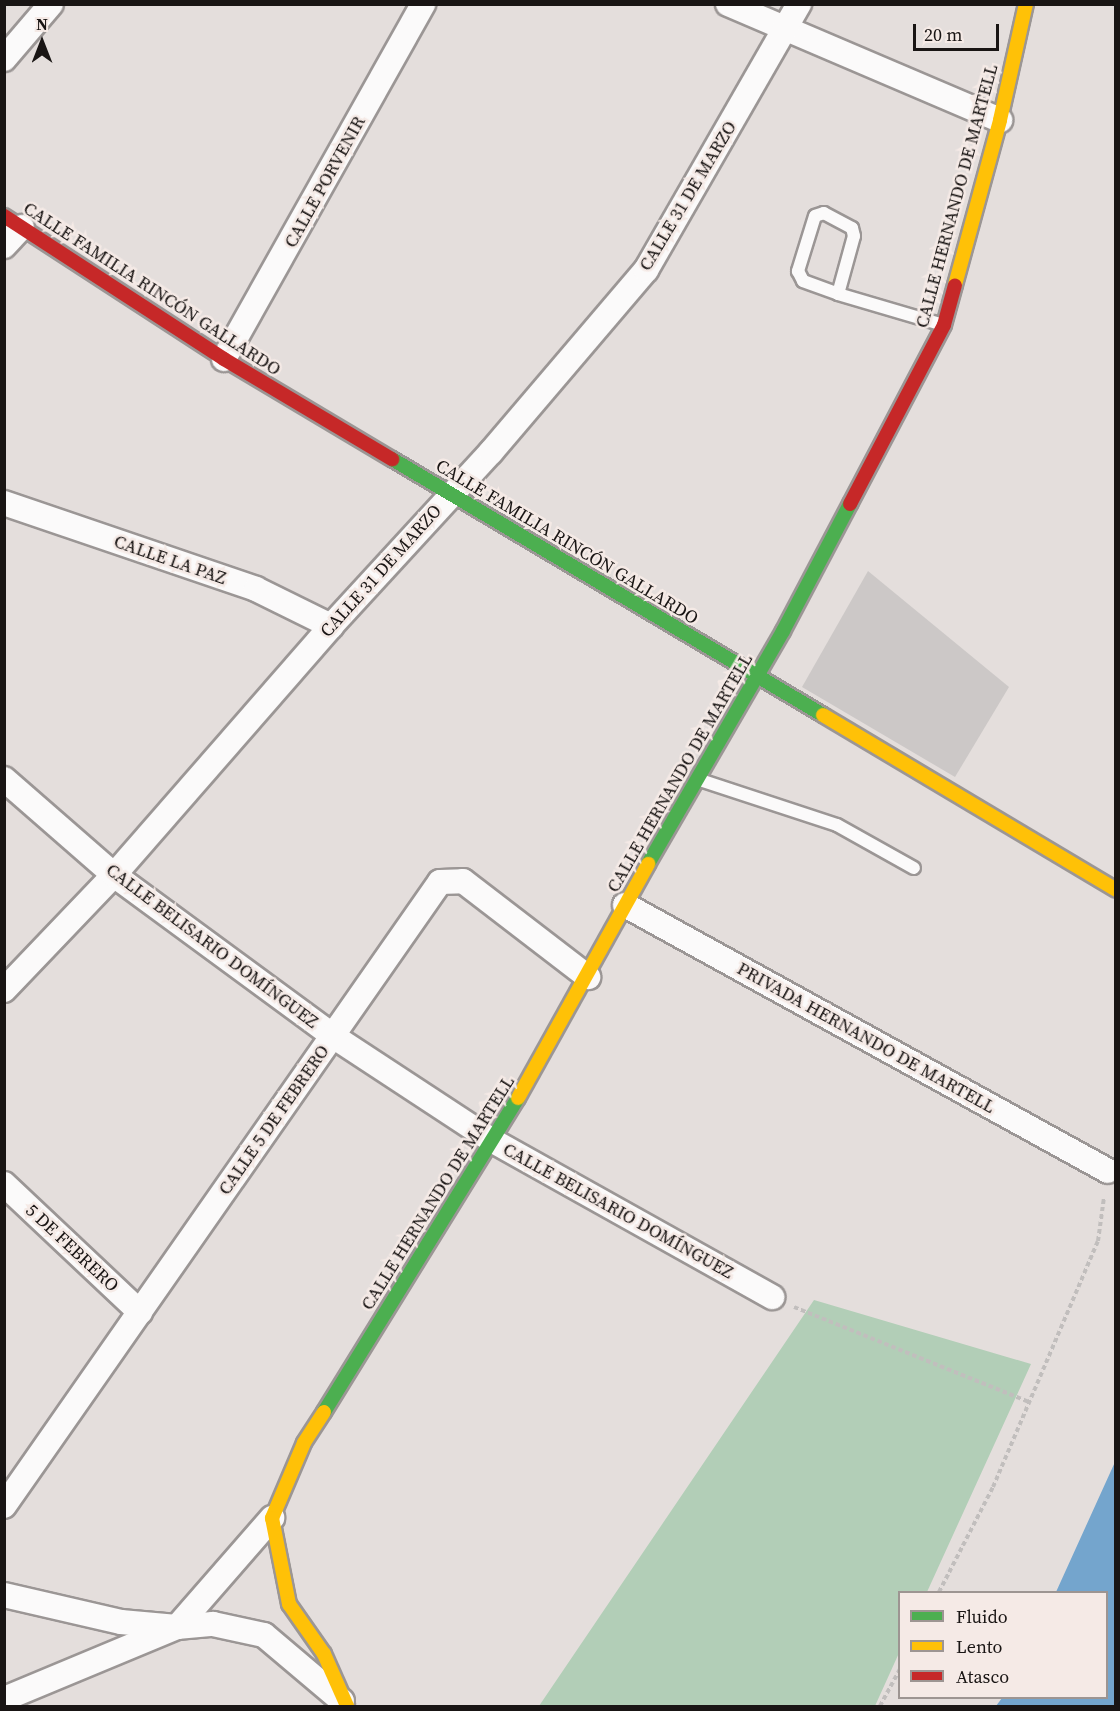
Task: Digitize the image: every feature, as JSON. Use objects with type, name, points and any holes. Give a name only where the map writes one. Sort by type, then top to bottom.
[{"type":"main road","name":"CALLE HERNANDO DE MARTELL","points":[[272,1518],[304,1443],[493,1141],[588,977],[695,778],[783,631],[944,325],[1000,120],[1026,4]]},
{"type":"main road","name":"CALLE FAMILIA RINCÓN GALLARDO","points":[[13,221],[224,359],[1113,889]]},
{"type":"main road","points":[[272,1518],[289,1604],[324,1654],[345,1706]]},
{"type":"street","points":[[4,59],[51,4]]},
{"type":"street","name":"CALLE PORVENIR","points":[[224,359],[423,4]]},
{"type":"street","points":[[728,4],[1000,120]]},
{"type":"street","name":"CALLE 31 DE MARZO","points":[[4,990],[114,875],[646,270],[799,4]]},
{"type":"street","points":[[4,246],[13,221]]},
{"type":"street","name":"CALLE LA PAZ","points":[[4,503],[256,589],[331,626]]},
{"type":"street","name":"CALLE BELISARIO DOMÍNGUEZ","points":[[4,778],[114,875],[333,1036],[493,1141],[772,1297]]},
{"type":"street","name":"CALLE 5 DE FEBRERO","points":[[4,1506],[440,882],[452,879],[463,881],[588,977]]},
{"type":"street","name":"PRIVADA HERNANDO DE MARTELL","points":[[625,905],[1108,1171]]},
{"type":"street","name":"5 DE FEBRERO","points":[[4,1184],[140,1311]]},
{"type":"street","points":[[4,1699],[177,1627],[272,1518]]},
{"type":"street","points":[[4,1595],[121,1622],[177,1627],[213,1624],[264,1635],[345,1706]]},
{"type":"lane","points":[[838,294],[854,236],[852,228],[824,213],[815,216],[798,271],[803,281],[838,294],[944,325]]},
{"type":"lane","points":[[695,778],[837,825],[914,868]]},
{"type":"path","points":[[940,1591],[993,1487],[1098,1241],[1108,1171]]},
{"type":"path","points":[[772,1297],[900,1353],[1029,1402]]},
{"type":"path","points":[[880,1707],[898,1673]]},
{"type":"green space","points":[[814,1300],[1031,1364],[927,1591],[898,1591],[898,1655],[875,1706],[539,1706]]},
{"type":"water","points":[[1115,1462],[1115,1706],[996,1706],[1001,1699],[1108,1699],[1108,1591],[1056,1591]]},
{"type":"building","points":[[868,571],[1009,687],[955,777],[802,687]]},
{"type":"traffic: fast","points":[[392,459],[823,715]]},
{"type":"traffic: fast","points":[[648,864],[783,631],[850,504]]},
{"type":"traffic: fast","points":[[324,1412],[518,1098]]},
{"type":"traffic: slow","points":[[955,285],[1000,120],[1026,4]]},
{"type":"traffic: slow","points":[[823,715],[1116,890]]},
{"type":"traffic: slow","points":[[518,1098],[648,864]]},
{"type":"traffic: slow","points":[[324,1412],[304,1443],[272,1518],[289,1604],[324,1654],[347,1706]]},
{"type":"traffic: jam","points":[[4,216],[224,359],[392,459]]},
{"type":"traffic: jam","points":[[850,504],[944,325],[955,285]]}]
